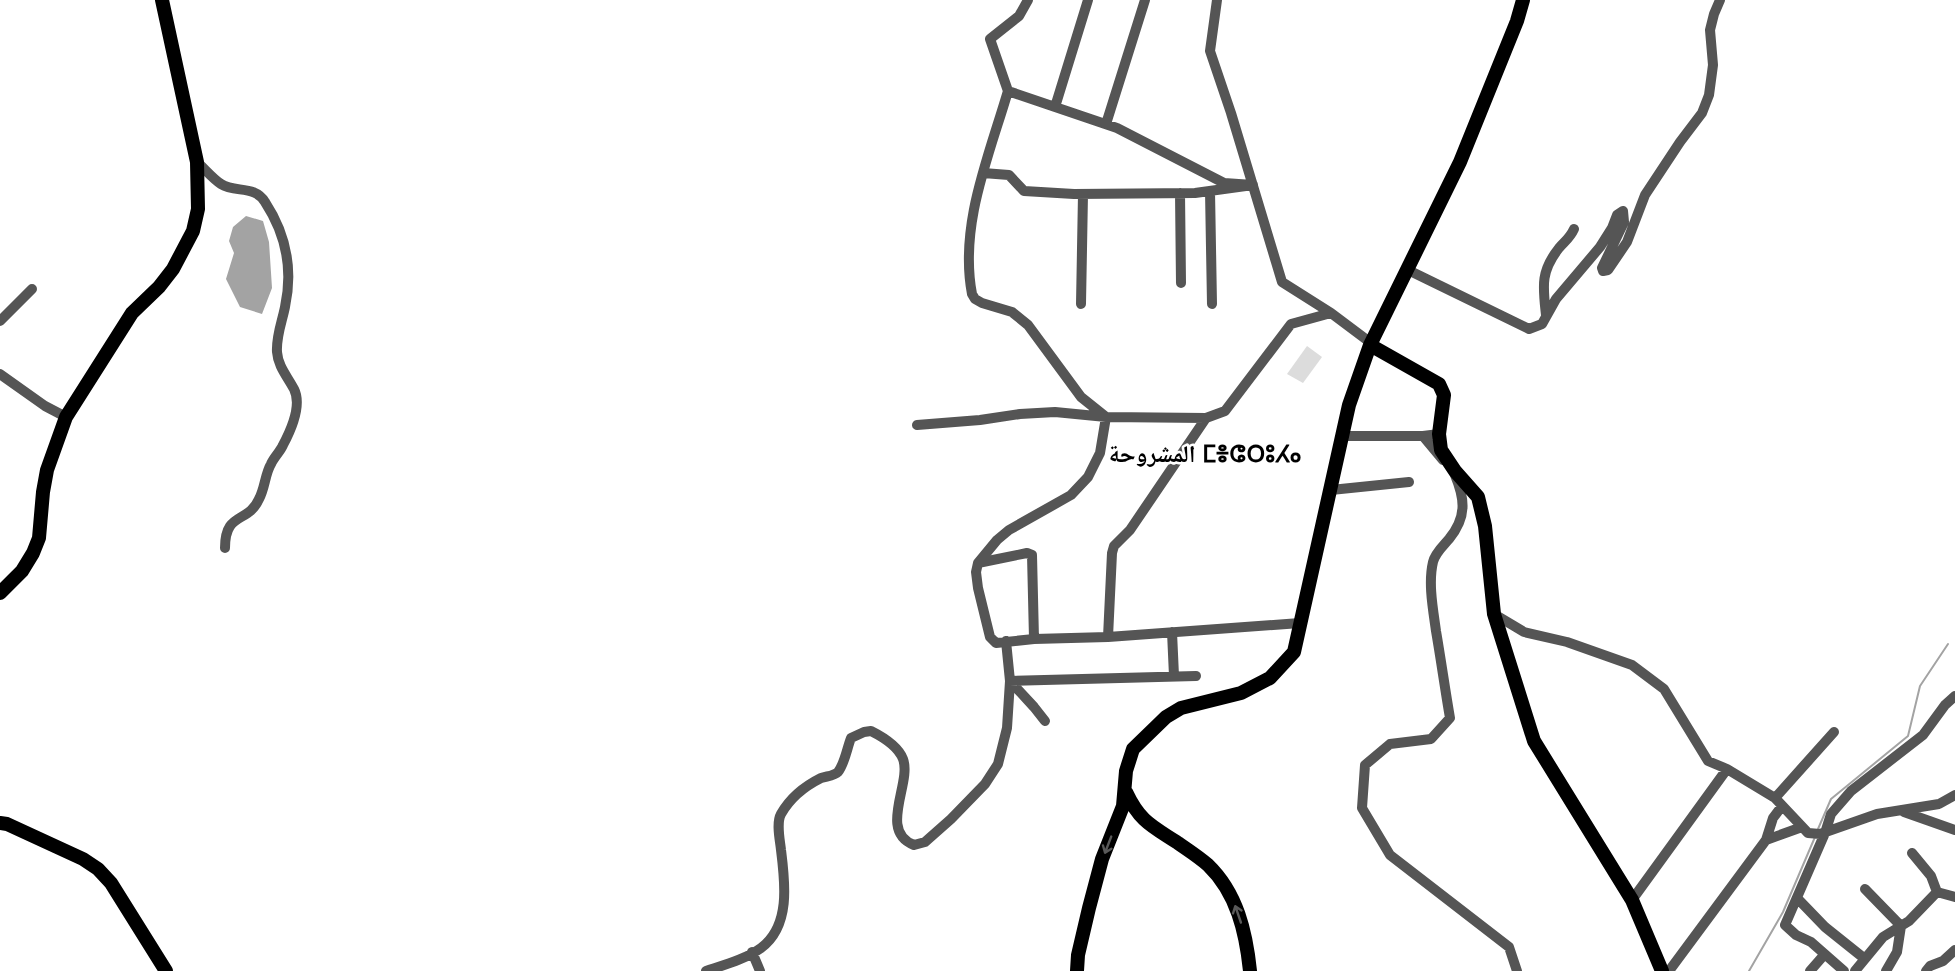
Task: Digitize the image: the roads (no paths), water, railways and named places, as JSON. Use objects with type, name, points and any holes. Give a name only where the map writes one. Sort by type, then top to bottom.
[{"type":"main road","points":[[0,593],[22,570],[39,538],[42,492],[47,470],[66,417],[132,313],[159,287],[173,269],[193,231],[198,209],[197,162],[162,0]]},
{"type":"main road","points":[[1077,971],[1077,956],[1102,859],[1123,806],[1126,771],[1133,748],[1166,717],[1181,708],[1241,693],[1270,678],[1294,652],[1344,436],[1349,405],[1370,344],[1460,162],[1517,21],[1523,0]]},
{"type":"main road","points":[[1370,344],[1439,384],[1444,395],[1439,434],[1441,450],[1455,471],[1478,497],[1485,525],[1494,615],[1533,741],[1632,900],[1662,971]]},
{"type":"main road","points":[[1124,790],[1134,811],[1145,822],[1207,864],[1225,884],[1239,911],[1248,950],[1250,971]]},
{"type":"main road","points":[[0,823],[7,824],[83,859],[98,869],[111,883],[166,971]]},
{"type":"street","points":[[1028,0],[1020,16],[990,39],[1008,91],[983,173],[970,229],[972,294],[982,303],[1012,312],[1028,325],[1081,397],[1106,417]]},
{"type":"street","points":[[1055,107],[1088,0]]},
{"type":"street","points":[[1106,124],[1145,0]]},
{"type":"street","points":[[1217,0],[1210,51],[1282,282],[1330,313],[1370,344]]},
{"type":"street","points":[[1408,270],[1528,329],[1542,324],[1556,299],[1600,246],[1612,228],[1617,215],[1623,212],[1624,222],[1602,268],[1603,271],[1608,270],[1630,237],[1648,189],[1702,114],[1709,95],[1713,65],[1710,30],[1720,0]]},
{"type":"street","points":[[1008,91],[1118,128],[1224,183],[1252,185]]},
{"type":"street","points":[[197,162],[222,185],[257,193],[265,201],[279,230],[290,271],[285,307],[276,339],[279,364],[295,390],[297,408],[284,445],[269,466],[259,499],[254,507],[226,530],[225,548]]},
{"type":"street","points":[[983,173],[1009,175],[1024,191],[1083,194],[1180,193],[1252,185]]},
{"type":"street","points":[[1210,191],[1212,304]]},
{"type":"street","points":[[1180,193],[1181,283]]},
{"type":"street","points":[[1081,304],[1083,194]]},
{"type":"street","points":[[1546,315],[1542,285],[1548,263],[1570,238],[1574,230]]},
{"type":"street","points":[[0,321],[32,289]]},
{"type":"street","points":[[917,425],[1044,413],[1106,417],[1206,418],[1225,411],[1290,324],[1330,313]]},
{"type":"street","points":[[0,374],[45,406],[66,417]]},
{"type":"street","points":[[1106,417],[1100,453],[1088,477],[1071,495],[1003,535],[978,564],[976,572],[978,588],[990,637],[996,643],[1300,623]]},
{"type":"street","points":[[1108,637],[1114,546],[1130,530],[1206,418]]},
{"type":"street","points":[[1344,436],[1439,434]]},
{"type":"street","points":[[1423,436],[1455,475],[1464,501],[1462,514],[1453,534],[1435,556],[1432,564],[1432,605],[1450,718],[1431,739],[1390,744],[1365,765],[1362,808],[1390,855],[1509,947],[1518,971]]},
{"type":"street","points":[[1331,490],[1409,482]]},
{"type":"street","points":[[978,564],[1027,553],[1032,555],[1035,639]]},
{"type":"street","points":[[1494,615],[1524,632],[1568,642],[1632,665],[1664,689],[1708,761],[1727,769],[1779,802],[1814,832]]},
{"type":"street","points":[[1172,632],[1174,676]]},
{"type":"street","points":[[706,971],[761,948],[772,937],[784,912],[779,817],[789,801],[803,789],[822,778],[836,774],[842,766],[851,738],[871,731],[897,749],[903,759],[904,769],[897,812],[902,836],[908,843],[914,845],[925,842],[985,784],[998,764],[1006,728],[1010,681],[1006,641]]},
{"type":"street","points":[[1010,681],[1196,676]]},
{"type":"street","points":[[1010,681],[1045,721]]},
{"type":"street","points":[[1844,971],[1811,942],[1796,935],[1785,925],[1797,898],[1814,832],[1851,791],[1923,735],[1945,705],[1955,696]]},
{"type":"street","points":[[1669,971],[1766,840],[1779,802],[1834,732]]},
{"type":"street","points":[[1632,900],[1727,769]]},
{"type":"street","points":[[1766,840],[1814,832],[1877,814],[1939,804],[1955,794]]},
{"type":"street","points":[[1902,811],[1955,830]]},
{"type":"street","points":[[1912,853],[1931,876],[1937,892]]},
{"type":"street","points":[[1865,889],[1902,926]]},
{"type":"street","points":[[1937,892],[1955,897]]},
{"type":"street","points":[[1855,971],[1883,937],[1909,921],[1937,892]]},
{"type":"street","points":[[1797,898],[1825,927],[1865,959]]},
{"type":"street","points":[[1886,971],[1897,952],[1902,926]]},
{"type":"street","points":[[1926,971],[1930,966],[1943,962],[1955,950]]},
{"type":"street","points":[[752,952],[760,971]]},
{"type":"street","points":[[1810,971],[1824,955]]},
{"type":"waterway","points":[[1818,829],[1831,799],[1908,736],[1920,686],[1948,644]]},
{"type":"waterway","points":[[1749,971],[1783,912],[1815,837]]},
{"type":"district","name":"المشروحة ⵎⴻⵛⵔⵓⵃⴰ","points":[[1205,453]]}]
